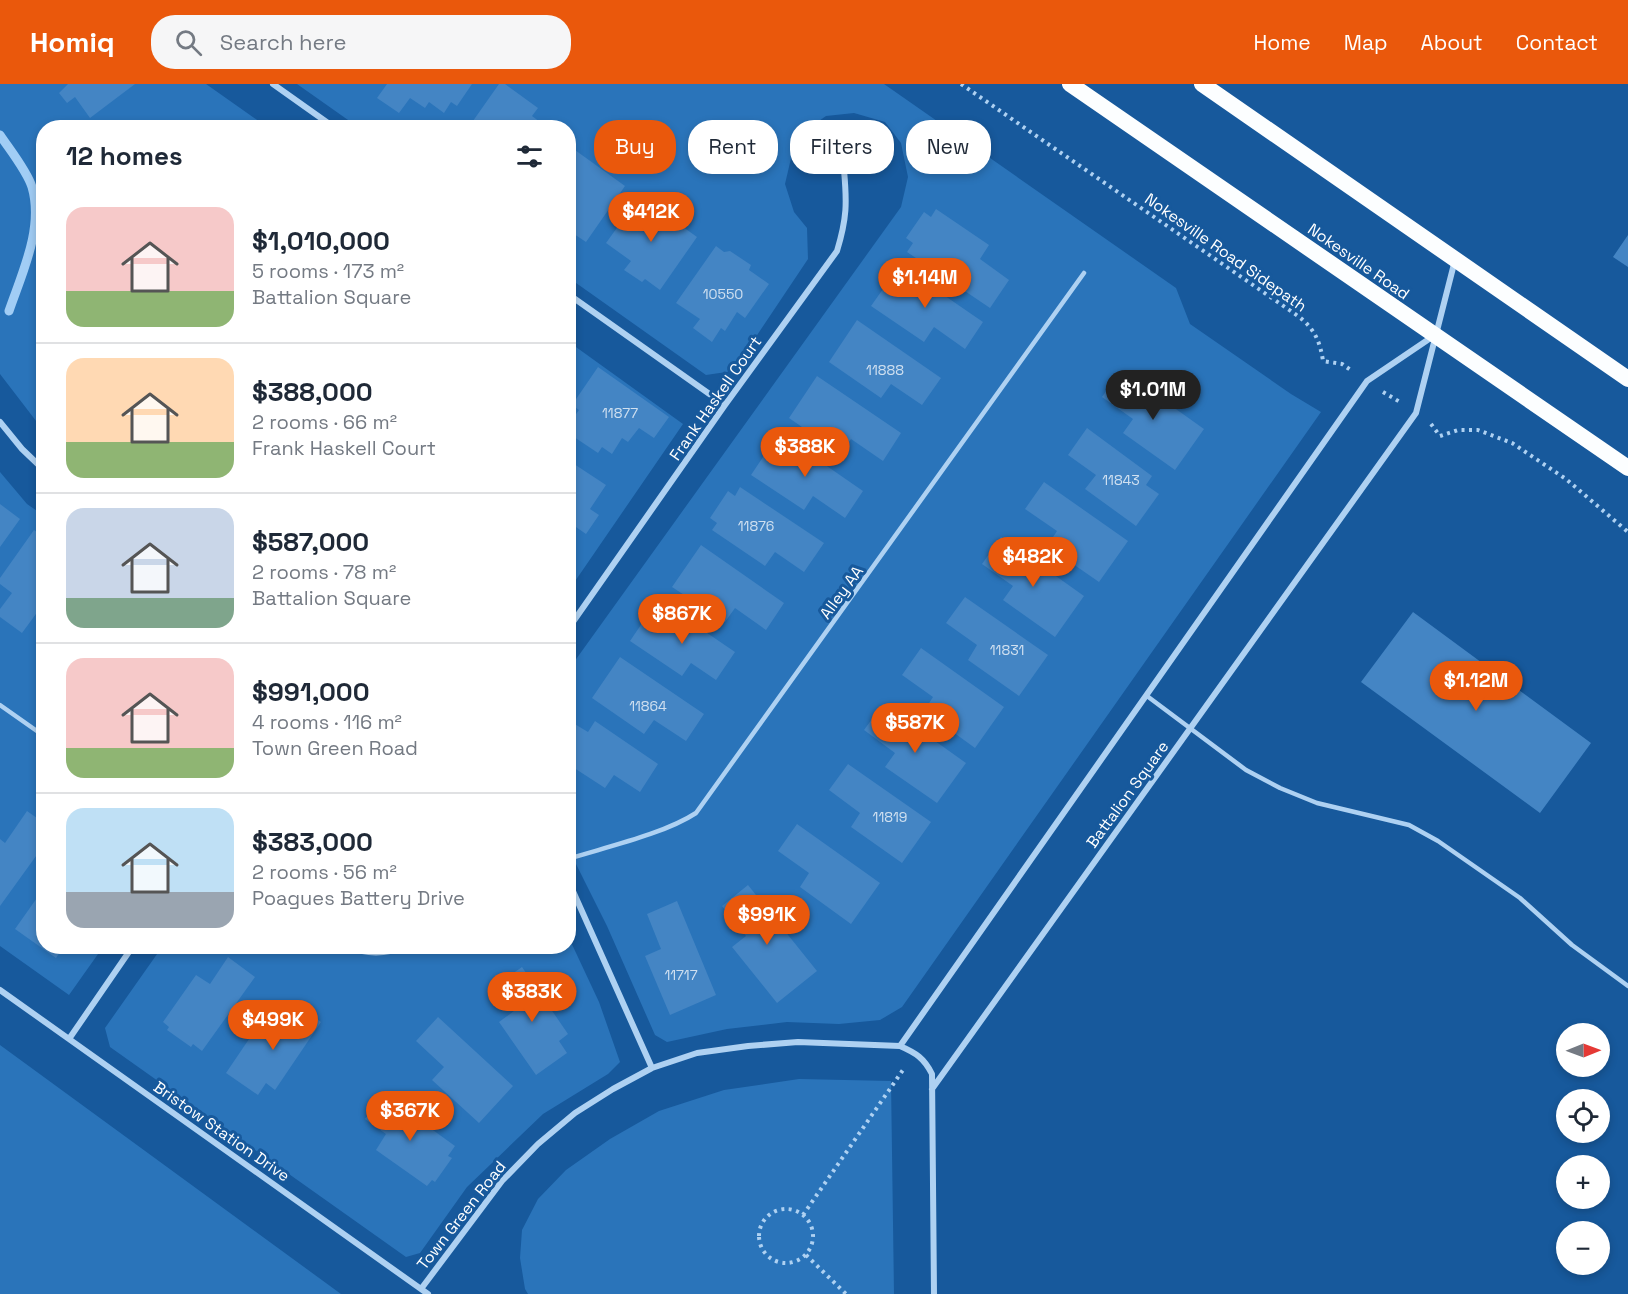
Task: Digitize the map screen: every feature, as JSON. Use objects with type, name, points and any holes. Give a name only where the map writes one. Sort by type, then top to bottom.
[{"type":"highway","name":"Nokesville Road","points":[[1070,84],[1628,468]]},
{"type":"highway","points":[[1202,84],[1628,379]]},
{"type":"street","points":[[273,84],[324,120]]},
{"type":"street","name":"Frank Haskell Court","points":[[576,618],[837,250],[845,223],[847,199],[844,174]]},
{"type":"street","name":"Battalion Square","points":[[932,1089],[1416,413],[1455,258]]},
{"type":"street","points":[[576,300],[726,405]]},
{"type":"street","points":[[900,1046],[1367,381],[1435,335]]},
{"type":"street","points":[[0,422],[36,462]]},
{"type":"street","points":[[576,898],[652,1068]]},
{"type":"street","points":[[69,1039],[127,954]]},
{"type":"street","name":"Bristow Station Drive","points":[[0,990],[419,1291],[428,1294]]},
{"type":"street","name":"Town Green Road","points":[[419,1291],[502,1181],[538,1144],[575,1113],[652,1068],[697,1053],[798,1042],[900,1046],[915,1052]]},
{"type":"street","points":[[915,1052],[925,1060],[932,1074],[934,1294]]},
{"type":"lane","name":"Alley AA","points":[[576,856],[686,819],[700,808],[1084,273]]},
{"type":"lane","points":[[1147,696],[1246,770],[1280,788],[1317,803],[1409,825],[1421,831],[1520,898],[1572,945],[1628,986]]},
{"type":"lane","points":[[0,705],[36,730]]},
{"type":"lane","points":[[370,954],[386,954]]},
{"type":"path","name":"Nokesville Road Sidepath","points":[[961,84],[1298,316],[1314,332],[1320,344],[1323,361],[1342,364]]},
{"type":"path","points":[[1393,398],[1401,404]]},
{"type":"path","points":[[1430,423],[1440,436],[1458,430],[1478,430],[1512,443],[1566,479],[1628,532]]},
{"type":"path","points":[[803,1215],[915,1052]]},
{"type":"path","points":[[790,1209],[803,1215],[810,1223],[813,1232],[812,1246],[806,1255],[795,1262],[778,1263],[767,1257],[761,1249],[758,1238],[760,1226],[765,1217],[777,1210],[790,1209]]},
{"type":"path","points":[[806,1255],[846,1294]]},
{"type":"shaded area","points":[[0,84],[206,84],[257,120],[36,120],[36,421],[0,374]]},
{"type":"shaded area","points":[[297,84],[884,84],[936,120],[906,120],[906,167],[901,143],[894,134],[894,120],[878,120],[854,113],[826,116],[820,120],[790,120],[790,163],[785,184],[794,212],[807,228],[808,259],[733,371],[706,375],[576,283],[576,120],[348,120]]},
{"type":"shaded area","points":[[991,159],[1176,288],[1190,324],[1321,412],[902,1007],[880,1020],[839,1024],[787,1022],[727,1029],[667,1042],[655,1035],[607,926],[576,864],[576,659],[901,207],[907,174],[991,174]]},
{"type":"shaded area","points":[[576,347],[683,424],[576,580]]},
{"type":"shaded area","points":[[0,472],[27,504],[36,510],[36,954],[98,954],[69,995],[0,946]]},
{"type":"shaded area","points":[[576,953],[599,1002],[620,1062],[608,1074],[543,1114],[467,1187],[420,1253],[406,1257],[110,1047],[105,1028],[157,954]]},
{"type":"shaded area","points":[[0,1045],[341,1294],[0,1294]]},
{"type":"shaded area","points":[[799,1079],[891,1081],[894,1294],[528,1294],[525,1289],[520,1258],[522,1230],[538,1199],[566,1170],[610,1139],[659,1111],[724,1090]]},
{"type":"building","points":[[68,84],[135,84],[90,118],[75,97],[67,103],[59,93]]},
{"type":"building","points":[[387,84],[472,84],[457,106],[451,102],[444,113],[429,102],[425,108],[410,98],[399,113],[377,98]]},
{"type":"building","points":[[499,84],[505,84],[538,108],[532,116],[537,120],[474,120]]},
{"type":"building","points":[[576,151],[594,164],[594,174],[608,174],[625,186],[586,242],[576,235]]},
{"type":"building","points":[[640,196],[697,237],[660,290],[645,279],[642,282],[624,270],[631,261],[606,243]]},
{"type":"building","points":[[936,209],[989,245],[980,259],[1009,280],[990,308],[907,252],[913,243],[906,238],[924,212],[931,217]]},
{"type":"building","points":[[1628,235],[1628,267],[1613,257]]},
{"type":"building","points":[[716,246],[724,252],[730,251],[751,265],[749,270],[769,284],[745,318],[737,312],[725,331],[721,328],[712,342],[693,328],[700,319],[676,303]]},
{"type":"building","points":[[900,265],[983,322],[965,349],[934,327],[924,342],[871,306]]},
{"type":"building","points":[[857,320],[941,378],[922,405],[891,384],[881,398],[829,362]]},
{"type":"building","points":[[598,367],[669,417],[654,438],[639,428],[628,442],[622,438],[612,454],[602,447],[598,453],[576,438],[576,414],[579,410],[576,408],[576,399]]},
{"type":"building","points":[[1121,370],[1204,429],[1175,470],[1123,433],[1133,419],[1102,397]]},
{"type":"building","points":[[817,376],[901,433],[883,461],[851,439],[841,454],[789,418]]},
{"type":"building","points":[[1087,428],[1152,476],[1146,485],[1159,494],[1136,526],[1085,489],[1096,475],[1068,455]]},
{"type":"building","points":[[779,433],[863,491],[845,518],[813,496],[804,510],[751,475]]},
{"type":"building","points":[[576,465],[606,485],[590,509],[599,515],[586,534],[576,527]]},
{"type":"building","points":[[1044,482],[1128,541],[1099,582],[1047,546],[1057,531],[1025,509]]},
{"type":"building","points":[[740,487],[824,543],[804,572],[775,552],[765,566],[712,530],[717,523],[710,518],[728,491],[735,496]]},
{"type":"building","points":[[0,504],[20,519],[0,547]]},
{"type":"building","points":[[34,530],[36,531],[36,614],[22,633],[0,617],[0,609],[12,593],[0,584],[0,578]]},
{"type":"building","points":[[1001,537],[1084,596],[1055,637],[1003,600],[1013,586],[982,564]]},
{"type":"building","points":[[701,545],[784,603],[766,630],[735,608],[725,622],[672,587]]},
{"type":"building","points":[[965,597],[1048,655],[1019,696],[968,660],[977,645],[946,623]]},
{"type":"building","points":[[672,609],[735,652],[716,680],[691,663],[682,676],[630,641],[651,610],[665,620]]},
{"type":"building","points":[[1413,612],[1591,743],[1540,813],[1361,682]]},
{"type":"building","points":[[921,648],[1004,707],[975,748],[924,711],[933,697],[902,675]]},
{"type":"building","points":[[620,657],[704,714],[686,741],[654,720],[644,734],[592,698]]},
{"type":"building","points":[[883,704],[966,763],[937,803],[885,767],[895,753],[864,730]]},
{"type":"building","points":[[595,721],[658,764],[640,792],[614,775],[605,788],[576,769],[576,725],[588,732]]},
{"type":"building","points":[[848,764],[931,822],[902,863],[851,827],[860,813],[829,790]]},
{"type":"building","points":[[27,811],[36,817],[36,856],[0,906],[0,839],[5,843]]},
{"type":"building","points":[[797,824],[880,883],[851,924],[800,887],[809,873],[778,851]]},
{"type":"building","points":[[748,885],[817,971],[777,1003],[732,947],[746,936],[722,906]]},
{"type":"building","points":[[36,899],[36,944],[15,929]]},
{"type":"building","points":[[677,901],[716,995],[670,1015],[645,956],[661,949],[647,914]]},
{"type":"building","points":[[228,957],[255,977],[202,1051],[193,1044],[191,1047],[167,1030],[169,1027],[163,1022],[196,975],[210,984]]},
{"type":"building","points":[[522,967],[568,1034],[559,1041],[567,1053],[536,1075],[499,1022],[514,1011],[496,985]]},
{"type":"building","points":[[295,1004],[321,1022],[275,1090],[266,1083],[258,1095],[226,1073],[262,1020],[277,1030]]},
{"type":"building","points":[[438,1017],[513,1086],[479,1123],[432,1080],[444,1067],[416,1041]]},
{"type":"building","points":[[383,1094],[455,1146],[448,1156],[452,1158],[435,1182],[432,1180],[427,1186],[376,1150],[386,1134],[365,1119]]},
{"type":"waterway","points":[[0,135],[26,174],[32,187],[35,203],[30,250],[9,311]]}]
